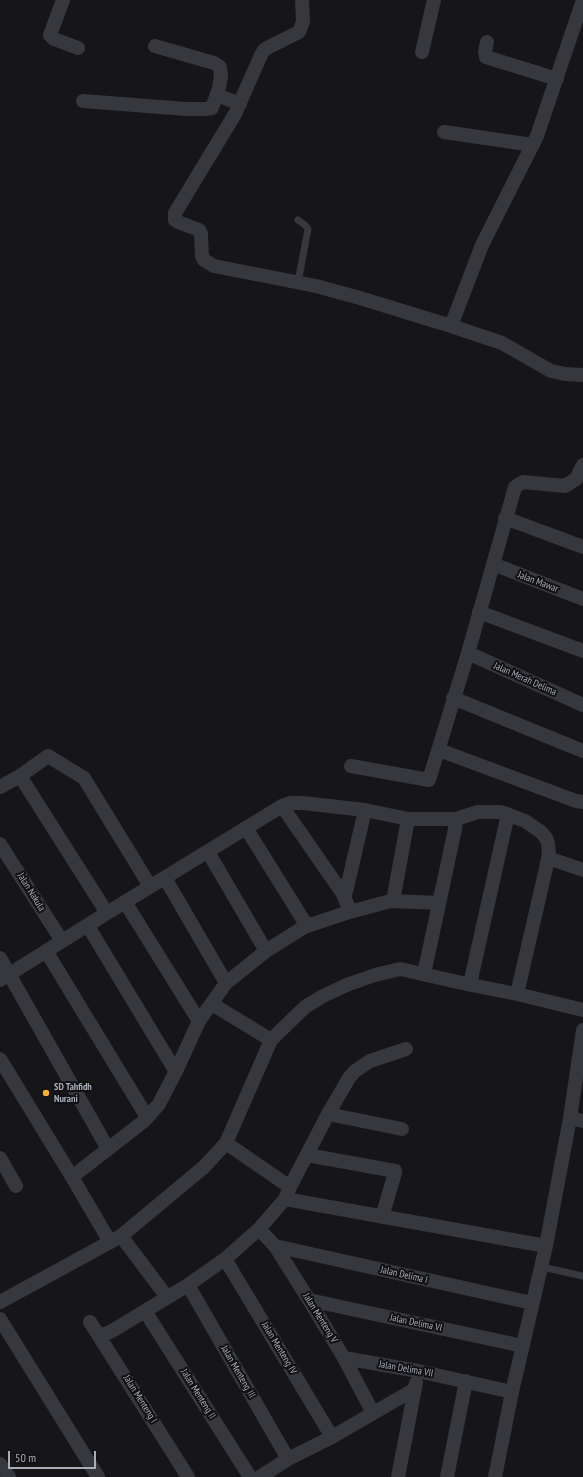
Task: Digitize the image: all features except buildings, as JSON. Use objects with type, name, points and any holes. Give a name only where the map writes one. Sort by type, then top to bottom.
[{"type":"street","points":[[63,0],[50,35],[54,39],[78,48]]},
{"type":"street","points":[[302,0],[303,22],[299,32],[264,50],[240,104],[175,213],[175,220],[198,230],[201,234],[202,256],[204,260],[208,264],[214,266],[338,291],[502,342],[551,371],[565,374],[583,375]]},
{"type":"street","points":[[422,52],[434,0]]},
{"type":"street","points":[[451,326],[482,245],[533,145],[546,113],[583,0]]},
{"type":"street","points":[[487,42],[485,51],[486,58],[557,79]]},
{"type":"street","points":[[83,101],[186,109],[212,108],[218,95],[221,76],[220,67],[155,46]]},
{"type":"street","points":[[218,95],[240,104]]},
{"type":"street","points":[[444,132],[533,145]]},
{"type":"street","points":[[351,766],[429,780],[468,653],[515,487],[523,482],[565,486],[576,479],[583,465]]},
{"type":"street","points":[[505,518],[583,547]]},
{"type":"street","name":"Jalan Mawar","points":[[493,564],[583,599]]},
{"type":"street","points":[[479,612],[583,651]]},
{"type":"street","name":"Jalan Merah Delima","points":[[468,653],[583,705]]},
{"type":"street","points":[[453,698],[583,751]]},
{"type":"street","points":[[438,750],[576,801],[583,802]]},
{"type":"street","points":[[0,787],[20,776],[48,756],[84,778],[150,886]]},
{"type":"street","points":[[20,776],[107,913]]},
{"type":"street","points":[[5,977],[150,886],[282,806],[291,803],[303,803],[365,810],[408,819],[456,819],[478,812],[494,812],[508,814],[533,826],[546,838],[549,848],[517,994]]},
{"type":"street","points":[[282,806],[343,894],[350,911]]},
{"type":"street","points":[[343,894],[346,892],[365,810]]},
{"type":"street","points":[[471,985],[508,814]]},
{"type":"street","points":[[393,901],[408,819]]},
{"type":"street","points":[[424,974],[456,819]]},
{"type":"street","points":[[246,828],[307,926]]},
{"type":"street","name":"Jalan Nakula","points":[[0,844],[62,941]]},
{"type":"street","points":[[208,852],[266,951]]},
{"type":"street","points":[[548,858],[583,870]]},
{"type":"street","points":[[165,878],[226,983]]},
{"type":"street","points":[[72,1177],[147,1117],[159,1104],[176,1072],[199,1022],[226,983],[266,951],[307,926],[350,911],[393,901],[439,903]]},
{"type":"street","points":[[125,902],[199,1022]]},
{"type":"street","points":[[88,926],[176,1072]]},
{"type":"street","points":[[46,951],[147,1117]]},
{"type":"street","points":[[0,958],[5,977],[108,1149]]},
{"type":"street","points":[[0,1302],[116,1239],[204,1167],[226,1143],[271,1040],[305,1007],[323,996],[349,984],[375,975],[400,969],[583,1010]]},
{"type":"street","points":[[212,1004],[271,1040]]},
{"type":"street","points":[[495,1477],[532,1303],[542,1267],[576,1119],[583,1030]]},
{"type":"street","points":[[100,1336],[188,1285],[225,1259],[259,1229],[288,1192],[328,1114],[349,1078],[355,1071],[370,1061],[406,1049]]},
{"type":"street","points":[[0,1059],[72,1177],[116,1239],[167,1297]]},
{"type":"street","points":[[328,1114],[402,1129]]},
{"type":"street","points":[[226,1143],[288,1192],[382,1217],[546,1246]]},
{"type":"street","points":[[307,1156],[395,1171],[382,1217]]},
{"type":"street","points":[[0,1158],[16,1186]]},
{"type":"street","name":"Jalan Menteng V","points":[[259,1229],[275,1246],[309,1300],[344,1358],[372,1413]]},
{"type":"street","name":"Jalan Delima I","points":[[275,1246],[532,1303]]},
{"type":"street","name":"Jalan Menteng IV","points":[[225,1259],[332,1437]]},
{"type":"street","name":"Jalan Menteng III","points":[[188,1285],[288,1460]]},
{"type":"street","name":"Jalan Delima VI","points":[[309,1300],[523,1346]]},
{"type":"street","name":"Jalan Menteng II","points":[[145,1311],[250,1477]]},
{"type":"street","points":[[0,1319],[98,1477]]},
{"type":"street","name":"Jalan Menteng I","points":[[90,1322],[188,1477]]},
{"type":"street","name":"Jalan Delima VII","points":[[344,1358],[418,1371],[512,1392]]},
{"type":"street","points":[[398,1477],[418,1371]]},
{"type":"street","points":[[447,1477],[466,1381]]},
{"type":"street","points":[[260,1477],[415,1389]]},
{"type":"street","points":[[0,1464],[9,1477]]},
{"type":"lane","points":[[298,220],[305,225],[308,232],[298,282]]},
{"type":"lane","points":[[542,1267],[583,1276]]},
{"type":"place","name":"SD Tahfidh Nurani","points":[[46,1093]]}]
